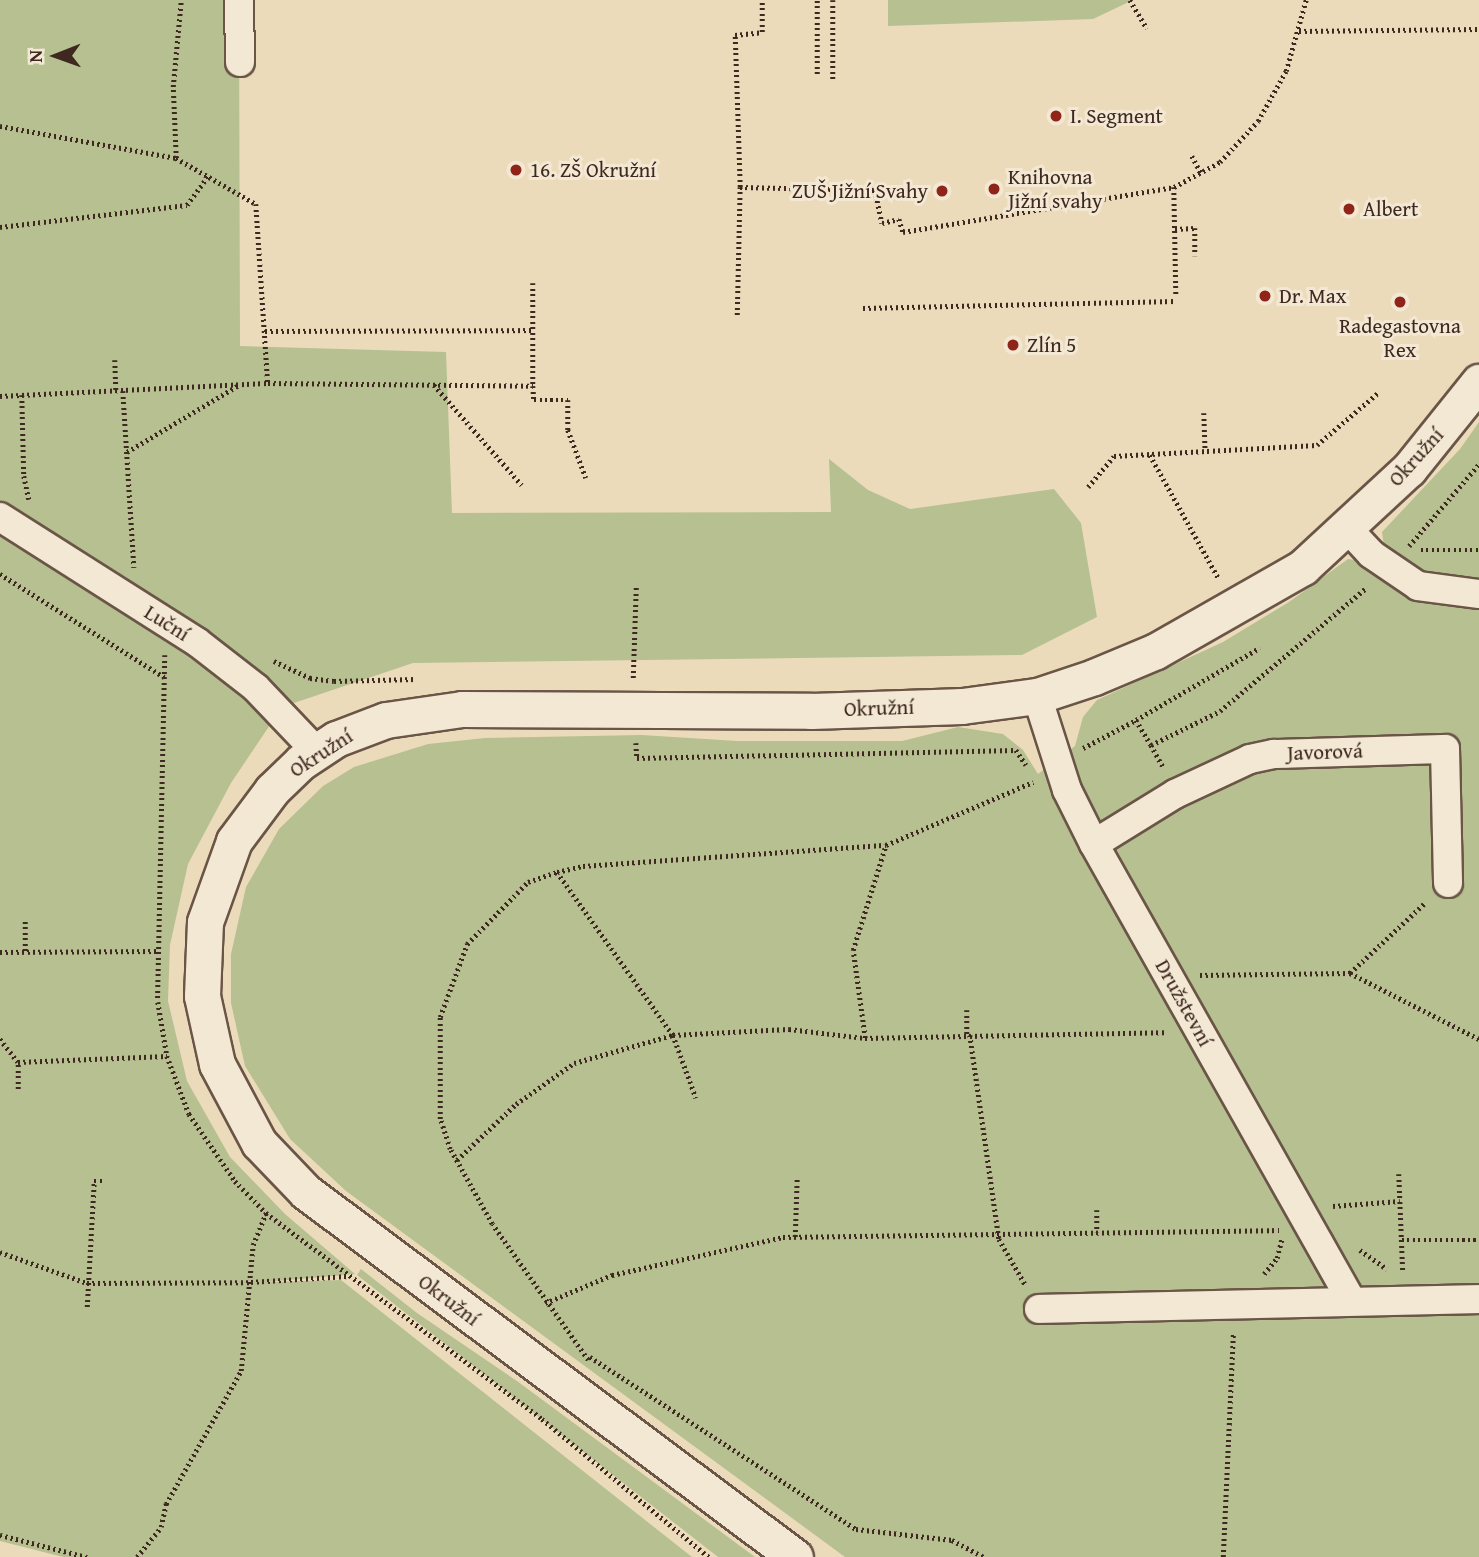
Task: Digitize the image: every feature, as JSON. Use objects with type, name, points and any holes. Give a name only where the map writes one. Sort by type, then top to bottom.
[{"type":"street","points":[[239,0],[240,62]]},
{"type":"street","name":"Okružní","points":[[794,1557],[306,1192],[259,1143],[217,1065],[202,996],[205,922],[214,888],[234,841],[285,776],[316,751],[362,727],[435,711],[811,711],[962,706],[1037,696],[1156,651],[1238,607],[1303,566],[1409,469],[1479,382]]},
{"type":"street","name":"Luční","points":[[0,517],[171,626],[257,688],[316,751]]},
{"type":"street","points":[[1347,528],[1371,554],[1418,586],[1479,594]]},
{"type":"street","name":"Družstevní","points":[[1037,696],[1066,790],[1094,844],[1351,1300]]},
{"type":"street","name":"Javorová","points":[[1094,844],[1175,794],[1250,760],[1274,754],[1444,749],[1448,883]]},
{"type":"street","points":[[1039,1309],[1232,1307],[1351,1300],[1479,1299]]},
{"type":"path","points":[[176,158],[173,87],[181,0]]},
{"type":"path","points":[[737,315],[740,187],[735,36],[762,32],[762,0]]},
{"type":"path","points":[[817,0],[817,74]]},
{"type":"path","points":[[832,0],[833,79]]},
{"type":"path","points":[[1130,0],[1147,28]]},
{"type":"path","points":[[740,187],[875,190],[882,223],[899,219],[903,232],[1174,187],[1220,162],[1258,121],[1286,71],[1306,0]]},
{"type":"path","points":[[1299,31],[1479,29]]},
{"type":"path","points":[[0,126],[176,158],[256,204],[268,383]]},
{"type":"path","points":[[1192,156],[1201,173]]},
{"type":"path","points":[[0,227],[187,205],[208,176]]},
{"type":"path","points":[[863,308],[1176,298],[1174,187]]},
{"type":"path","points":[[1175,229],[1195,228],[1195,256]]},
{"type":"path","points":[[533,284],[534,400],[569,400],[568,430],[586,478]]},
{"type":"path","points":[[265,331],[533,330]]},
{"type":"path","points":[[115,360],[127,452],[135,576],[124,569]]},
{"type":"path","points":[[0,396],[268,383],[533,386]]},
{"type":"path","points":[[127,452],[239,384]]},
{"type":"path","points":[[434,385],[522,485]]},
{"type":"path","points":[[1088,487],[1114,456],[1318,445],[1379,392]]},
{"type":"path","points":[[22,396],[24,475],[35,509]]},
{"type":"path","points":[[1204,413],[1205,450]]},
{"type":"path","points":[[1150,455],[1219,578]]},
{"type":"path","points":[[1406,550],[1479,550]]},
{"type":"path","points":[[0,574],[165,677]]},
{"type":"path","points":[[620,679],[633,678],[636,587]]},
{"type":"path","points":[[171,626],[166,636],[157,951],[158,1002],[167,1056],[189,1114],[235,1181],[266,1213],[542,1419],[709,1557]]},
{"type":"path","points":[[1136,720],[1259,648]]},
{"type":"path","points":[[263,654],[310,678],[377,682],[426,678]]},
{"type":"path","points":[[1151,745],[1162,764]]},
{"type":"path","points":[[984,1557],[953,1540],[856,1529],[590,1357],[545,1303],[457,1160],[440,1119],[437,1066],[440,1017],[452,978],[467,944],[504,902],[528,882],[583,866],[886,845],[1037,781]]},
{"type":"path","points":[[865,1038],[853,950],[886,845]]},
{"type":"path","points":[[557,872],[673,1035],[696,1098]]},
{"type":"path","points":[[1350,973],[1448,883]]},
{"type":"path","points":[[25,921],[25,951]]},
{"type":"path","points":[[0,952],[157,951]]},
{"type":"path","points":[[1193,975],[1350,973],[1479,1039]]},
{"type":"path","points":[[967,1010],[998,1234],[1039,1309]]},
{"type":"path","points":[[457,1160],[516,1104],[574,1062],[673,1035],[789,1029],[865,1038],[1179,1031]]},
{"type":"path","points":[[0,1039],[18,1062],[18,1089]]},
{"type":"path","points":[[18,1062],[167,1056]]},
{"type":"path","points":[[1399,1174],[1403,1277]]},
{"type":"path","points":[[795,1237],[797,1178]]},
{"type":"path","points":[[87,1307],[94,1181],[102,1181]]},
{"type":"path","points":[[1325,1207],[1401,1201]]},
{"type":"path","points":[[1097,1210],[1097,1232]]},
{"type":"path","points":[[137,1557],[161,1527],[166,1504],[241,1371],[253,1245],[266,1213]]},
{"type":"path","points":[[1223,1557],[1232,1307],[1237,1287],[1263,1275],[1276,1258],[1284,1230],[1283,1219]]},
{"type":"path","points":[[545,1303],[612,1275],[795,1237],[1284,1230]]},
{"type":"path","points":[[1402,1240],[1479,1240]]},
{"type":"path","points":[[0,1252],[87,1283],[251,1282],[350,1276]]},
{"type":"path","points":[[542,1419],[590,1357]]},
{"type":"path","points":[[0,1535],[87,1557]]},
{"type":"green space","points":[[0,0],[239,0],[240,346],[446,352],[452,513],[831,512],[829,459],[868,490],[910,509],[1054,489],[1081,523],[1097,617],[1022,655],[413,663],[282,707],[231,783],[188,864],[170,945],[168,1001],[187,1081],[230,1157],[285,1214],[355,1274],[266,1282],[341,1280],[692,1557],[63,1557],[0,1541]]},
{"type":"green space","points":[[888,0],[1133,0],[1093,19],[888,26]]},
{"type":"green space","points":[[1479,422],[1479,1557],[845,1557],[346,1191],[290,1139],[245,1066],[231,1003],[231,954],[246,887],[279,829],[323,786],[354,767],[428,744],[485,738],[642,735],[737,741],[902,741],[958,727],[1003,734],[1023,750],[1038,774],[1075,746],[1083,717],[1097,700],[1223,642],[1289,602],[1348,559],[1361,561],[1385,554],[1382,532],[1460,449]]},
{"type":"green space","points":[[361,1269],[417,1313],[517,1381],[755,1557],[718,1557],[357,1275]]},
{"type":"place","name":"I. Segment","points":[[1056,116]]},
{"type":"place","name":"16. ZŠ Okružní","points":[[516,170]]},
{"type":"place","name":"Knihovna Jižní svahy","points":[[994,189]]},
{"type":"place","name":"ZUŠ Jižní Svahy","points":[[942,191]]},
{"type":"place","name":"Albert","points":[[1349,209]]},
{"type":"place","name":"Dr. Max","points":[[1265,296]]},
{"type":"place","name":"Radegastovna Rex","points":[[1400,302]]},
{"type":"place","name":"Zlín 5","points":[[1013,345]]}]
